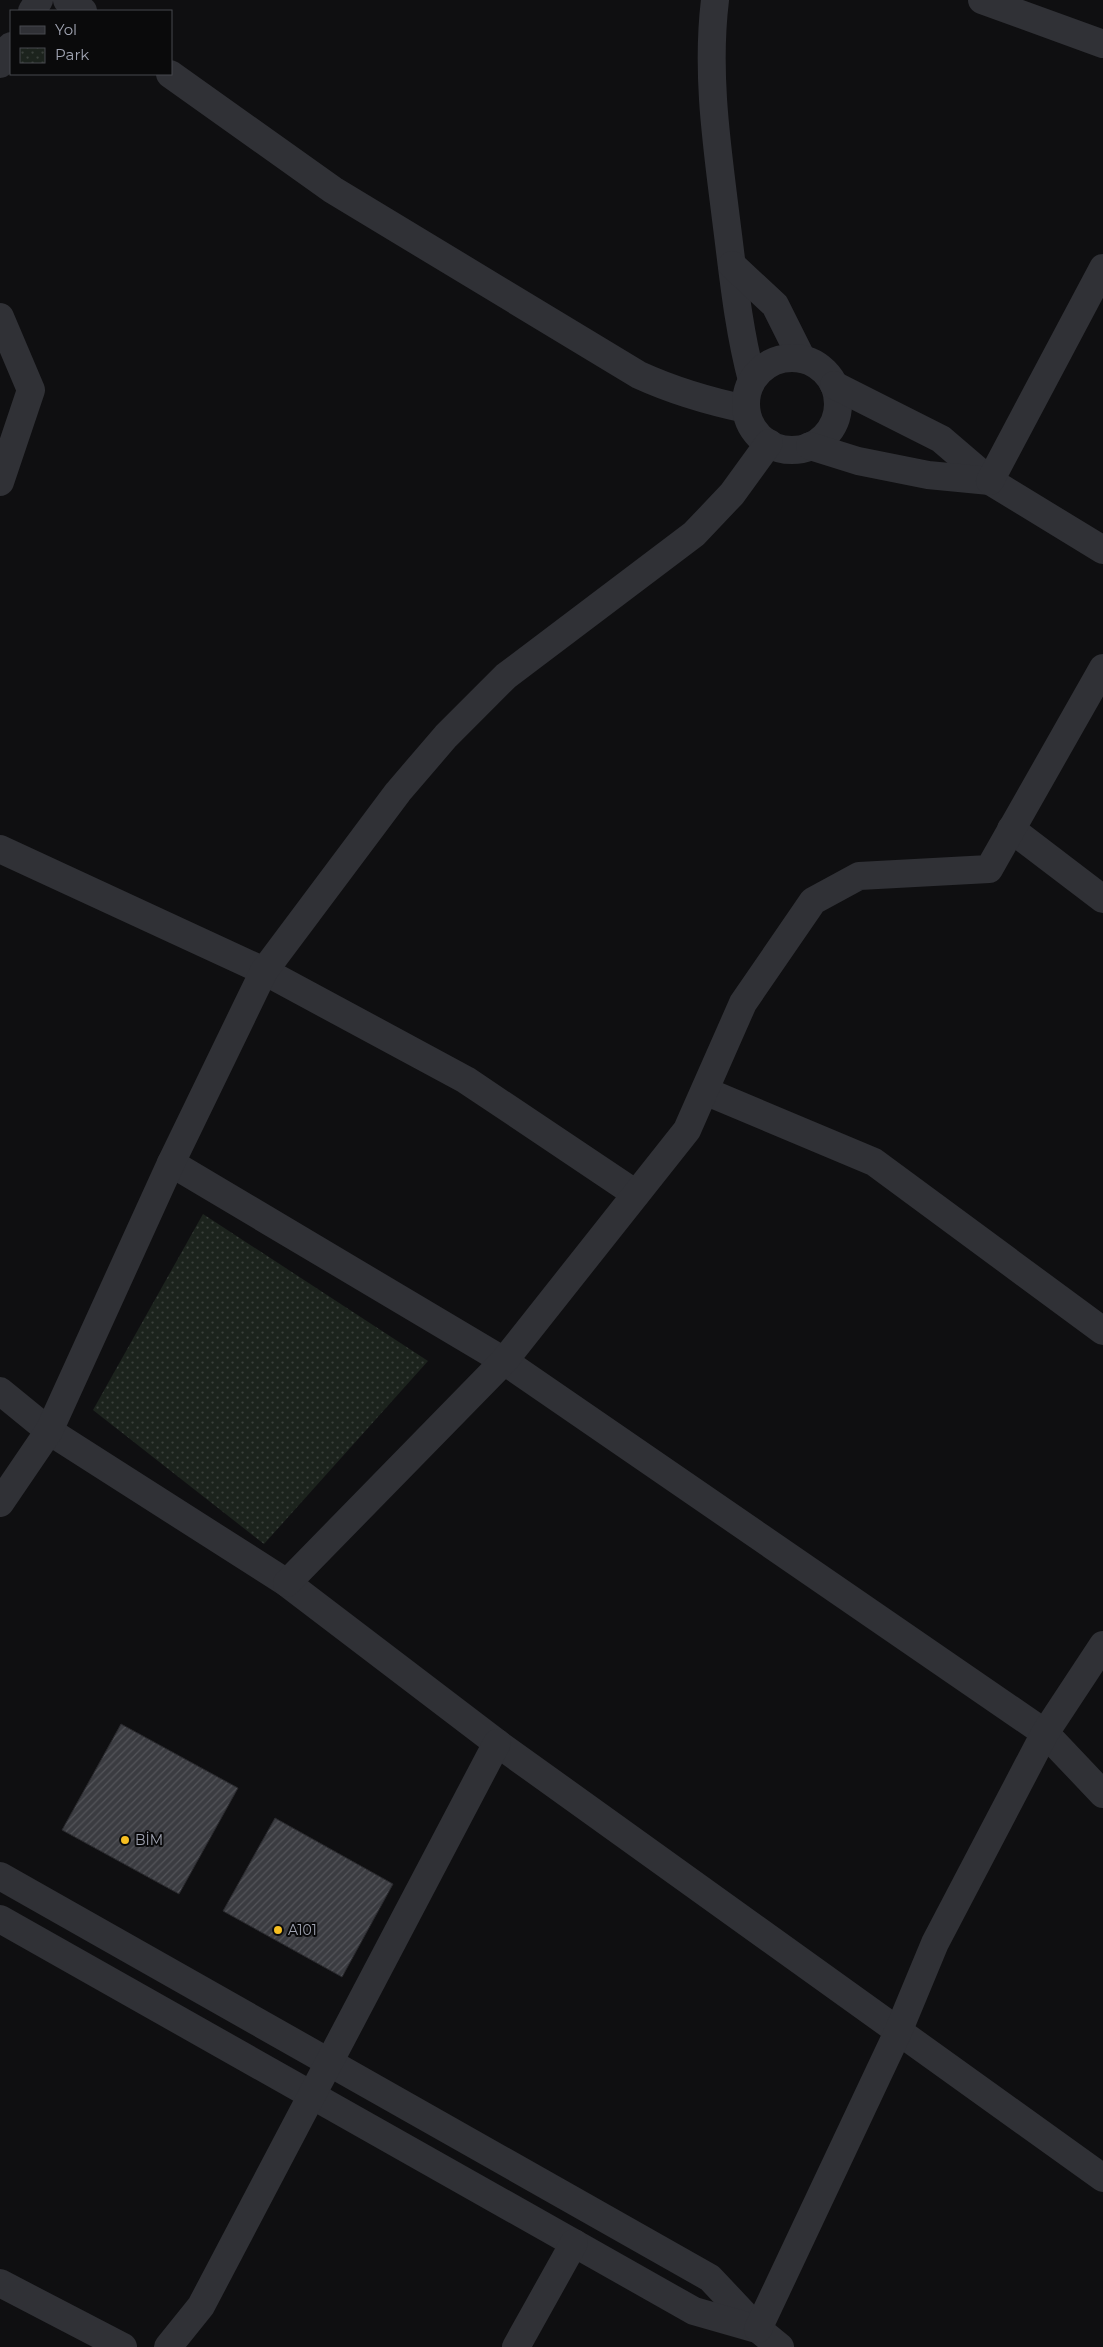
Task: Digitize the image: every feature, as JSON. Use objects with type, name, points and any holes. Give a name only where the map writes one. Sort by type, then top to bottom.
[{"type":"street","points":[[67,0],[82,10]]},
{"type":"street","points":[[715,0],[711,33],[713,117],[742,343],[752,380]]},
{"type":"street","points":[[982,0],[1103,44]]},
{"type":"street","points":[[0,64],[10,48]]},
{"type":"street","points":[[171,75],[333,190],[639,375],[672,390],[703,400],[746,408]]},
{"type":"street","points":[[732,265],[775,305],[802,359]]},
{"type":"street","points":[[990,481],[1103,268]]},
{"type":"street","points":[[0,317],[31,390],[0,482]]},
{"type":"street","points":[[810,446],[822,438],[832,426],[838,399],[834,385],[826,373],[815,364],[802,359],[787,358],[773,361],[761,369],[752,380],[747,394],[746,408],[750,422],[757,435],[769,443],[789,449],[810,446],[858,461],[928,475],[990,481]]},
{"type":"street","points":[[834,385],[940,440],[990,481],[1103,550]]},
{"type":"street","points":[[0,1503],[48,1431],[171,1163],[264,971],[398,792],[446,736],[506,676],[694,534],[732,494],[769,443]]},
{"type":"street","points":[[287,1583],[504,1361],[687,1130],[744,1003],[813,901],[859,876],[988,869],[1103,668]]},
{"type":"street","points":[[1011,829],[1103,899]]},
{"type":"street","points":[[0,849],[264,971],[466,1080],[636,1194]]},
{"type":"street","points":[[705,1090],[874,1162],[1103,1331]]},
{"type":"street","points":[[171,1163],[504,1361],[1045,1733],[1103,1794]]},
{"type":"street","points":[[0,1391],[48,1431],[287,1583],[497,1743],[1103,2178]]},
{"type":"street","points":[[758,2329],[898,2032],[935,1943],[1045,1733],[1103,1645]]},
{"type":"street","points":[[168,2347],[201,2306],[497,1743]]},
{"type":"street","points":[[0,1876],[710,2278],[758,2329],[780,2347]]},
{"type":"street","points":[[0,1919],[694,2311],[758,2329]]},
{"type":"street","points":[[516,2347],[574,2243]]},
{"type":"street","points":[[0,2283],[123,2347]]},
{"type":"green space","points":[[203,1214],[428,1361],[264,1544],[93,1410]]},
{"type":"building","points":[[121,1724],[238,1788],[179,1894],[62,1830]]},
{"type":"building","points":[[275,1818],[393,1884],[342,1977],[223,1911]]},
{"type":"place","name":"BİM","points":[[125,1840]]},
{"type":"place","name":"A101","points":[[278,1930]]}]
